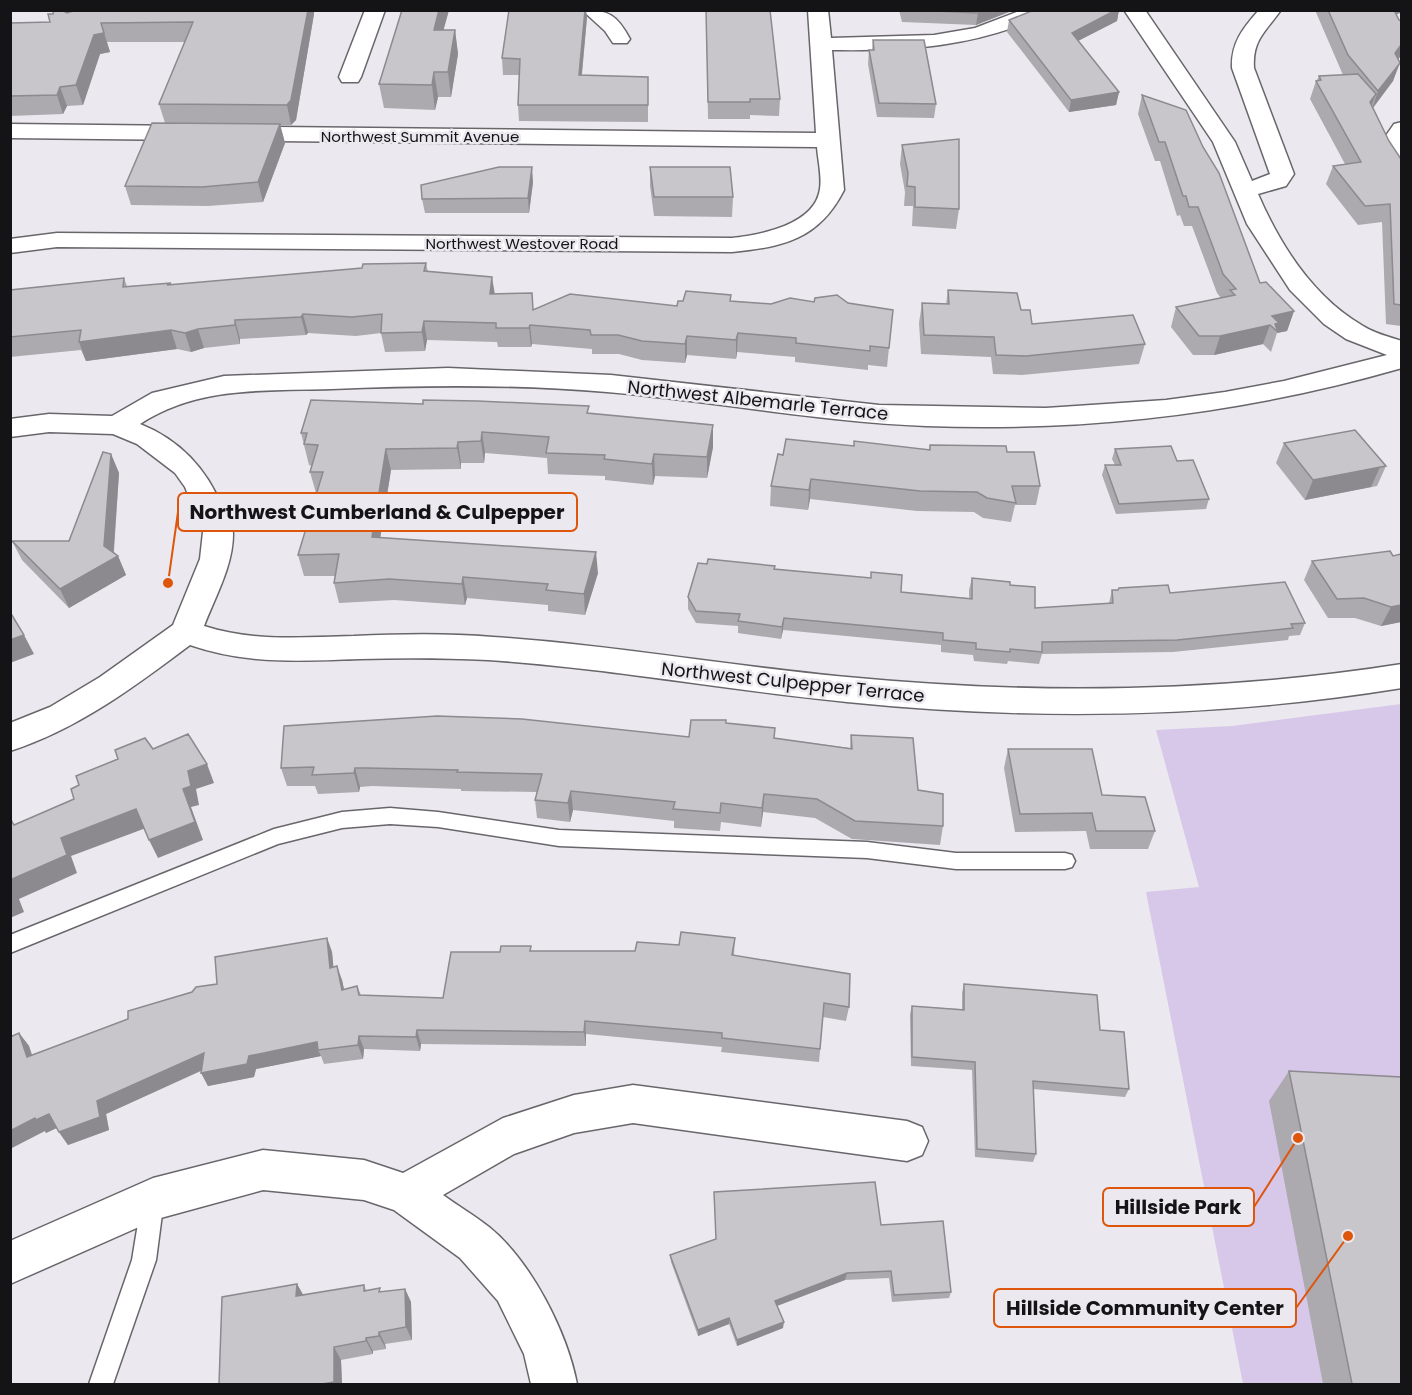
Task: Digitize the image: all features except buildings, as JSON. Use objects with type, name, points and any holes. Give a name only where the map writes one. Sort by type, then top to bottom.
[{"type":"street","points":[[351,77],[375,10]]},
{"type":"street","points":[[592,10],[614,28],[620,39]]},
{"type":"street","name":"Northwest Westover Road","points":[[10,246],[57,240],[753,243],[796,231],[820,213],[832,190],[818,10]]},
{"type":"street","points":[[822,44],[910,43],[951,39],[995,29],[1041,10]]},
{"type":"street","points":[[1134,10],[1224,142],[1258,224],[1299,285],[1333,318],[1355,333],[1401,351]]},
{"type":"street","points":[[1244,190],[1278,181],[1282,174],[1243,68],[1241,56],[1245,41],[1271,10]]},
{"type":"street","points":[[1401,129],[1396,137],[1401,155]]},
{"type":"street","name":"Northwest Summit Avenue","points":[[10,131],[829,140]]},
{"type":"street","name":"Northwest Albemarle Terrace","points":[[117,425],[162,399],[209,388],[408,376],[567,380],[922,417],[1085,416],[1186,407],[1256,397],[1309,387],[1401,359]]},
{"type":"street","points":[[10,428],[49,423],[117,425],[147,437],[185,466],[199,485],[218,532],[215,559],[186,632],[112,686],[62,716],[10,738]]},
{"type":"street","name":"Northwest Culpepper Terrace","points":[[186,632],[235,647],[403,646],[507,650],[761,681],[976,700],[1196,701],[1282,695],[1401,676]]},
{"type":"street","points":[[406,1194],[503,1138],[574,1114],[633,1104],[907,1141]]},
{"type":"street","points":[[10,1263],[153,1198],[263,1170],[364,1180],[406,1194],[475,1243],[513,1286],[545,1349],[554,1384]]},
{"type":"lane","points":[[10,944],[259,842],[313,826],[365,816],[439,818],[511,833],[559,838],[867,850],[956,861],[1065,861]]},
{"type":"lane","points":[[101,1384],[144,1260],[153,1198]]},
{"type":"shaded area","points":[[1401,704],[1401,1384],[1243,1384],[1146,892],[1199,887],[1156,730],[1232,726]]},
{"type":"place","name":"Northwest Cumberland & Culpepper","points":[[168,583]]},
{"type":"place","name":"Hillside Park","points":[[1298,1138]]},
{"type":"place","name":"Hillside Community Center","points":[[1348,1236]]}]
